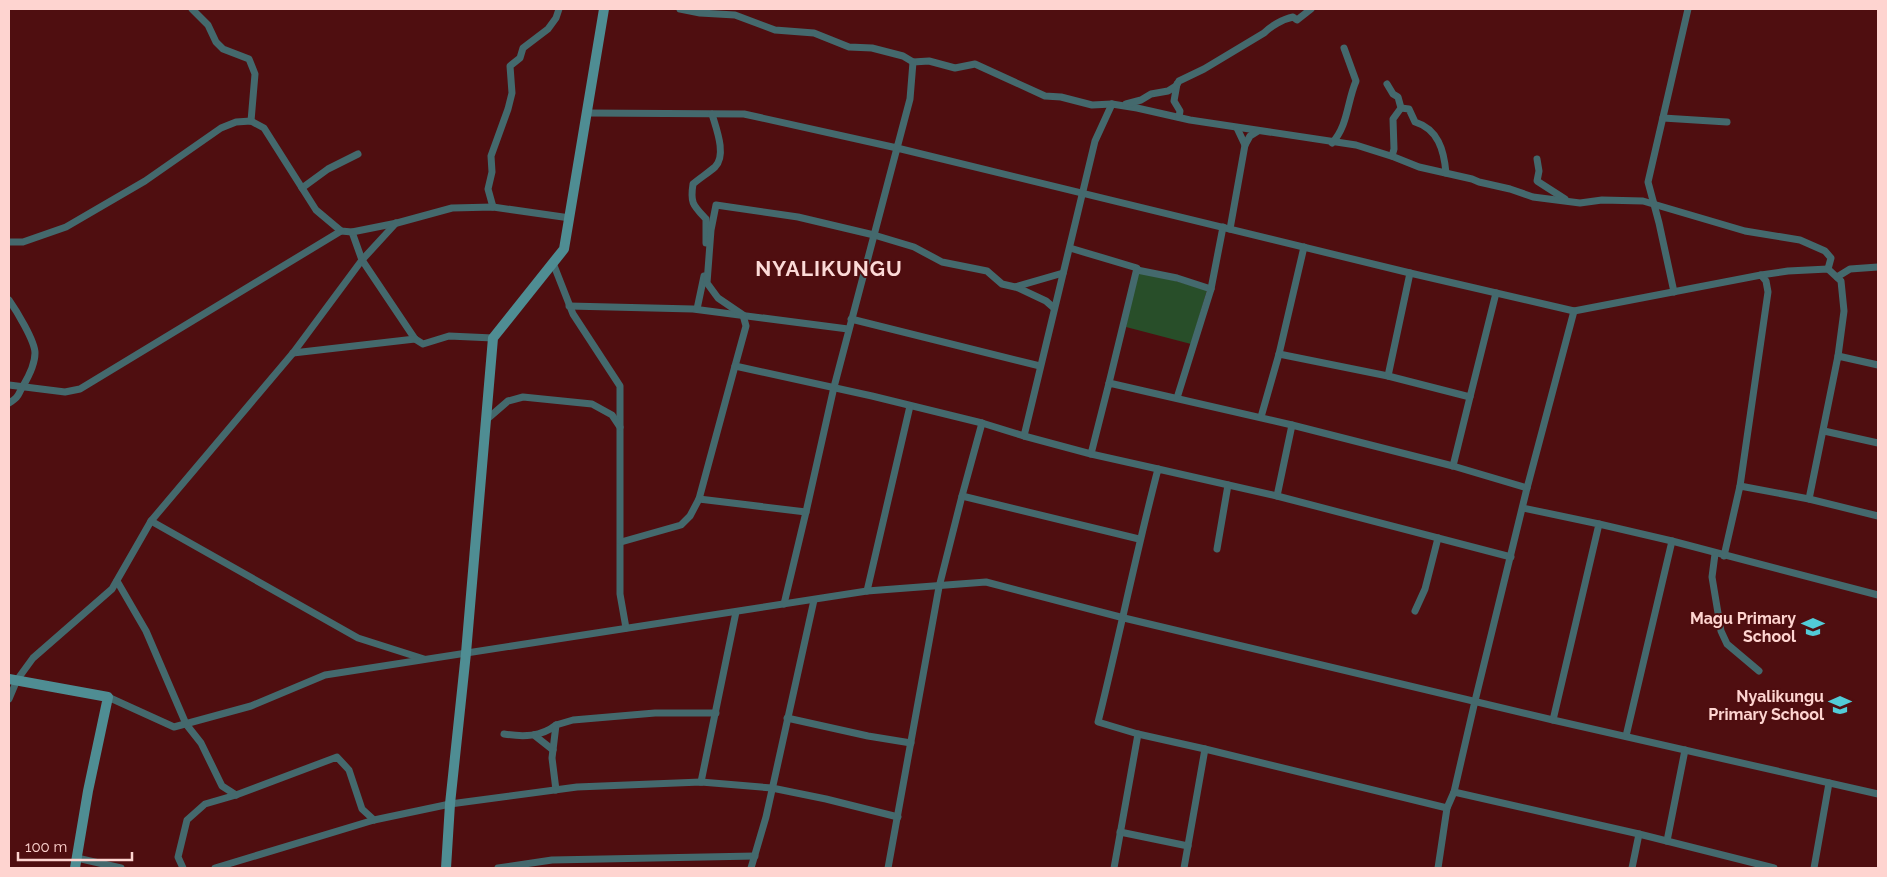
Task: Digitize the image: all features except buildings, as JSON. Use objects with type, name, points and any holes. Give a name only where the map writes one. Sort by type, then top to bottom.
[{"type":"street","points":[[192,9],[208,25],[216,42],[223,49],[249,59],[255,74],[251,121]]},
{"type":"street","points":[[493,207],[488,189],[492,172],[491,156],[512,92],[510,66],[520,58],[523,48],[548,29],[556,18],[559,9]]},
{"type":"street","points":[[446,868],[450,804],[466,653],[493,338],[564,249],[604,9]]},
{"type":"street","points":[[680,9],[700,13],[735,15],[775,30],[814,33],[850,47],[872,48],[903,56],[914,62],[929,61],[955,68],[975,64],[1044,96],[1061,98],[1092,106],[1112,104],[1237,128],[1356,146],[1392,156],[1419,167],[1510,189],[1528,196],[1580,203],[1625,199],[1654,204],[1746,231],[1800,240],[1825,251],[1831,258],[1828,269]]},
{"type":"street","points":[[1121,106],[1141,100],[1151,94],[1168,91],[1179,81],[1204,69],[1264,33],[1269,28],[1293,17],[1297,20],[1311,9]]},
{"type":"street","points":[[1674,292],[1648,182],[1688,9]]},
{"type":"street","points":[[1332,142],[1340,135],[1356,81],[1344,48]]},
{"type":"street","points":[[784,604],[848,329],[910,99],[914,62]]},
{"type":"street","points":[[1177,84],[1174,101],[1180,111],[1179,117]]},
{"type":"street","points":[[1387,84],[1393,94],[1398,97],[1401,108],[1394,119],[1392,156]]},
{"type":"street","points":[[1024,436],[1095,141],[1112,104]]},
{"type":"street","points":[[1401,108],[1409,110],[1415,122],[1426,125],[1435,134],[1444,153],[1446,173]]},
{"type":"street","points":[[588,113],[744,114],[897,148],[1410,273],[1574,310],[1761,275],[1788,271],[1828,269],[1841,281],[1844,311],[1838,356],[1809,499]]},
{"type":"street","points":[[697,309],[704,278],[706,218],[696,208],[691,198],[693,184],[716,166],[720,155],[712,114]]},
{"type":"street","points":[[1663,118],[1727,122]]},
{"type":"street","points":[[9,242],[23,242],[66,227],[145,181],[221,128],[236,122],[251,121],[264,128],[316,210],[341,232]]},
{"type":"street","points":[[1237,128],[1245,145]]},
{"type":"street","points":[[1176,398],[1211,289],[1227,228],[1245,145],[1250,136],[1259,131]]},
{"type":"street","points":[[302,188],[328,169],[358,154]]},
{"type":"street","points":[[1537,159],[1539,172],[1537,181],[1567,201]]},
{"type":"street","points":[[621,542],[681,524],[690,516],[699,499],[746,326],[742,315],[718,298],[707,283],[716,205],[798,217],[874,235],[914,247],[942,262],[987,272],[1002,284],[1015,287],[1046,300],[1054,308]]},
{"type":"street","points":[[9,384],[65,392],[80,388],[341,232],[352,232],[397,223],[452,208],[493,207],[570,218]]},
{"type":"street","points":[[9,699],[13,680],[33,658],[112,589],[151,521],[293,353],[362,260],[397,223]]},
{"type":"street","points":[[352,232],[362,260],[415,339],[423,344],[449,336],[493,338]]},
{"type":"street","points":[[1261,417],[1279,354],[1304,247]]},
{"type":"street","points":[[1070,248],[1137,268],[1137,270],[1177,278],[1211,289]]},
{"type":"street","points":[[553,263],[572,314],[620,386],[620,594],[626,628]]},
{"type":"street","points":[[1837,277],[1850,269],[1878,267]]},
{"type":"street","points":[[1090,454],[1137,270]]},
{"type":"street","points":[[1015,287],[1064,273]]},
{"type":"street","points":[[1388,376],[1410,273]]},
{"type":"street","points":[[1724,556],[1740,486],[1768,292],[1766,281],[1761,275]]},
{"type":"street","points":[[1453,466],[1496,293]]},
{"type":"street","points":[[9,300],[20,315],[35,352],[30,375],[18,397],[9,403]]},
{"type":"street","points":[[569,306],[697,309],[848,329]]},
{"type":"street","points":[[1438,868],[1447,808],[1454,792],[1527,488],[1574,310]]},
{"type":"street","points":[[851,319],[1040,366]]},
{"type":"street","points":[[293,353],[415,339]]},
{"type":"street","points":[[1279,354],[1388,376],[1470,397]]},
{"type":"street","points":[[1838,356],[1878,364]]},
{"type":"street","points":[[735,366],[982,422],[1090,454],[1277,496],[1510,557]]},
{"type":"street","points":[[1109,383],[1261,417],[1453,466],[1527,488]]},
{"type":"street","points":[[486,420],[508,401],[523,397],[592,404],[612,415],[620,427]]},
{"type":"street","points":[[867,591],[910,406]]},
{"type":"street","points":[[888,868],[939,587],[982,422]]},
{"type":"street","points":[[1277,496],[1292,425]]},
{"type":"street","points":[[1824,431],[1878,443]]},
{"type":"street","points":[[1158,469],[1098,722],[1138,734],[1447,808]]},
{"type":"street","points":[[1217,549],[1228,485]]},
{"type":"street","points":[[1740,486],[1809,499],[1878,516]]},
{"type":"street","points":[[962,496],[1140,539]]},
{"type":"street","points":[[699,499],[806,512]]},
{"type":"street","points":[[1523,508],[1599,524],[1878,595]]},
{"type":"street","points":[[151,521],[358,638],[426,659]]},
{"type":"street","points":[[1553,720],[1599,524]]},
{"type":"street","points":[[1415,611],[1425,589],[1438,538]]},
{"type":"street","points":[[1626,736],[1672,542]]},
{"type":"street","points":[[1715,554],[1712,577],[1721,631],[1727,644],[1759,671]]},
{"type":"street","points":[[117,581],[146,631],[186,724],[201,743],[222,786],[236,795]]},
{"type":"street","points":[[13,680],[108,697],[174,727],[251,706],[325,675],[867,591],[986,582],[1124,618],[1553,720],[1878,794]]},
{"type":"street","points":[[751,868],[766,818],[814,600]]},
{"type":"street","points":[[701,782],[736,612]]},
{"type":"street","points":[[108,697],[88,791],[76,863],[121,868]]},
{"type":"street","points":[[504,734],[521,737],[534,735],[547,732],[556,724],[573,720],[655,713],[716,713]]},
{"type":"street","points":[[787,718],[868,736],[911,742]]},
{"type":"street","points":[[556,724],[552,758],[556,790]]},
{"type":"street","points":[[1114,868],[1138,734]]},
{"type":"street","points":[[534,735],[553,750]]},
{"type":"street","points":[[1184,868],[1205,749]]},
{"type":"street","points":[[1666,841],[1685,750]]},
{"type":"street","points":[[183,868],[178,857],[187,820],[204,804],[236,795],[337,758],[349,770],[362,809],[374,820]]},
{"type":"street","points":[[215,868],[374,820],[450,804],[577,787],[701,782],[772,788],[898,817]]},
{"type":"street","points":[[1814,868],[1829,782]]},
{"type":"street","points":[[1454,792],[1639,834],[1774,868]]},
{"type":"street","points":[[1120,832],[1188,846]]},
{"type":"street","points":[[1632,868],[1639,834]]},
{"type":"street","points":[[498,868],[552,860],[755,856]]},
{"type":"street","points":[[552,860],[553,868]]},
{"type":"green space","points":[[1137,270],[1207,290],[1191,344],[1126,327]]},
{"type":"place","name":"Magu Primary School","points":[[1813,627]]},
{"type":"place","name":"Nyalikungu Primary School","points":[[1840,705]]},
{"type":"district","name":"NYALIKUNGU","points":[[829,269]]}]
